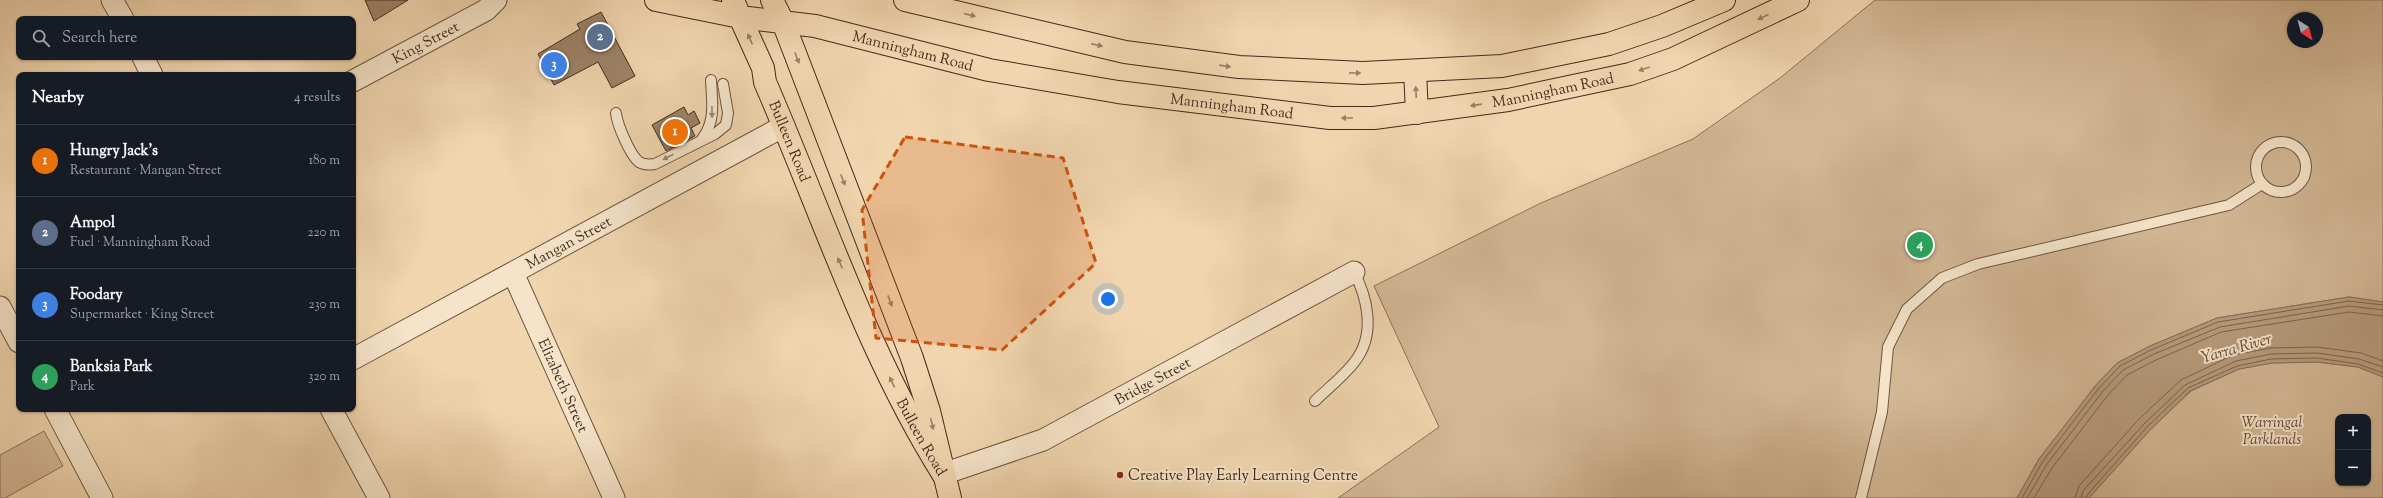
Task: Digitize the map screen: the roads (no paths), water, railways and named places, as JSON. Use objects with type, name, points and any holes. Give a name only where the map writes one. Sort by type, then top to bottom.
[{"type":"main road","name":"Manningham Road","points":[[656,0],[736,8],[783,22],[815,26],[989,70],[1118,92],[1330,118],[1374,118],[1508,100],[1630,74],[1673,59],[1798,0]]},
{"type":"main road","name":"Bulleen Road","points":[[772,0],[783,22],[912,358],[929,411],[943,474]]},
{"type":"main road","points":[[905,0],[1125,52],[1239,68],[1355,73],[1502,66],[1609,44],[1662,26],[1724,0]]},
{"type":"main road","name":"Bulleen Road","points":[[736,8],[763,68],[765,82],[885,368],[915,430],[943,474]]},
{"type":"main road","points":[[1415,71],[1417,113]]},
{"type":"main road","points":[[943,474],[950,498]]},
{"type":"street","points":[[112,0],[120,16]]},
{"type":"street","name":"King Street","points":[[356,79],[486,10],[496,0]]},
{"type":"street","points":[[144,60],[150,72]]},
{"type":"street","name":"Mangan Street","points":[[356,357],[784,126]]},
{"type":"street","name":"Bridge Street","points":[[943,474],[1043,440],[1354,272]]},
{"type":"street","name":"Elizabeth Street","points":[[513,273],[614,498]]},
{"type":"street","points":[[0,307],[16,336]]},
{"type":"street","points":[[57,412],[102,498]]},
{"type":"street","points":[[333,412],[379,498]]},
{"type":"lane","points":[[700,141],[710,127],[712,119],[711,80]]},
{"type":"lane","points":[[616,113],[617,123],[637,159],[645,164],[655,164],[715,134],[726,125],[728,113],[723,84]]},
{"type":"lane","points":[[2277,143],[2292,145],[2299,150],[2306,165],[2302,181],[2296,187],[2281,192],[2273,191],[2262,184],[2256,172],[2256,166],[2262,151],[2277,143]]},
{"type":"lane","points":[[1861,498],[1882,412],[1888,347],[1907,309],[1942,278],[1978,264],[2229,205],[2262,184]]},
{"type":"lane","points":[[1316,401],[1358,357],[1366,339],[1367,302],[1354,272]]},
{"type":"water","name":"Yarra River","points":[[2349,297],[2383,302],[2383,377],[2358,367],[2317,362],[2272,363],[2239,369],[2190,391],[2150,430],[2089,498],[2017,498],[2039,459],[2096,385],[2117,363],[2150,346],[2217,318]]},
{"type":"place","name":"Ampol","points":[[600,37]]},
{"type":"place","name":"Foodary","points":[[554,65]]},
{"type":"place","name":"Hungry Jack's","points":[[675,132]]},
{"type":"place","name":"Banksia Park","points":[[1920,245]]},
{"type":"place","name":"Creative Play Early Learning Centre","points":[[1120,475]]},
{"type":"park label","name":"Warringal Parklands","points":[[2272,430]]}]
